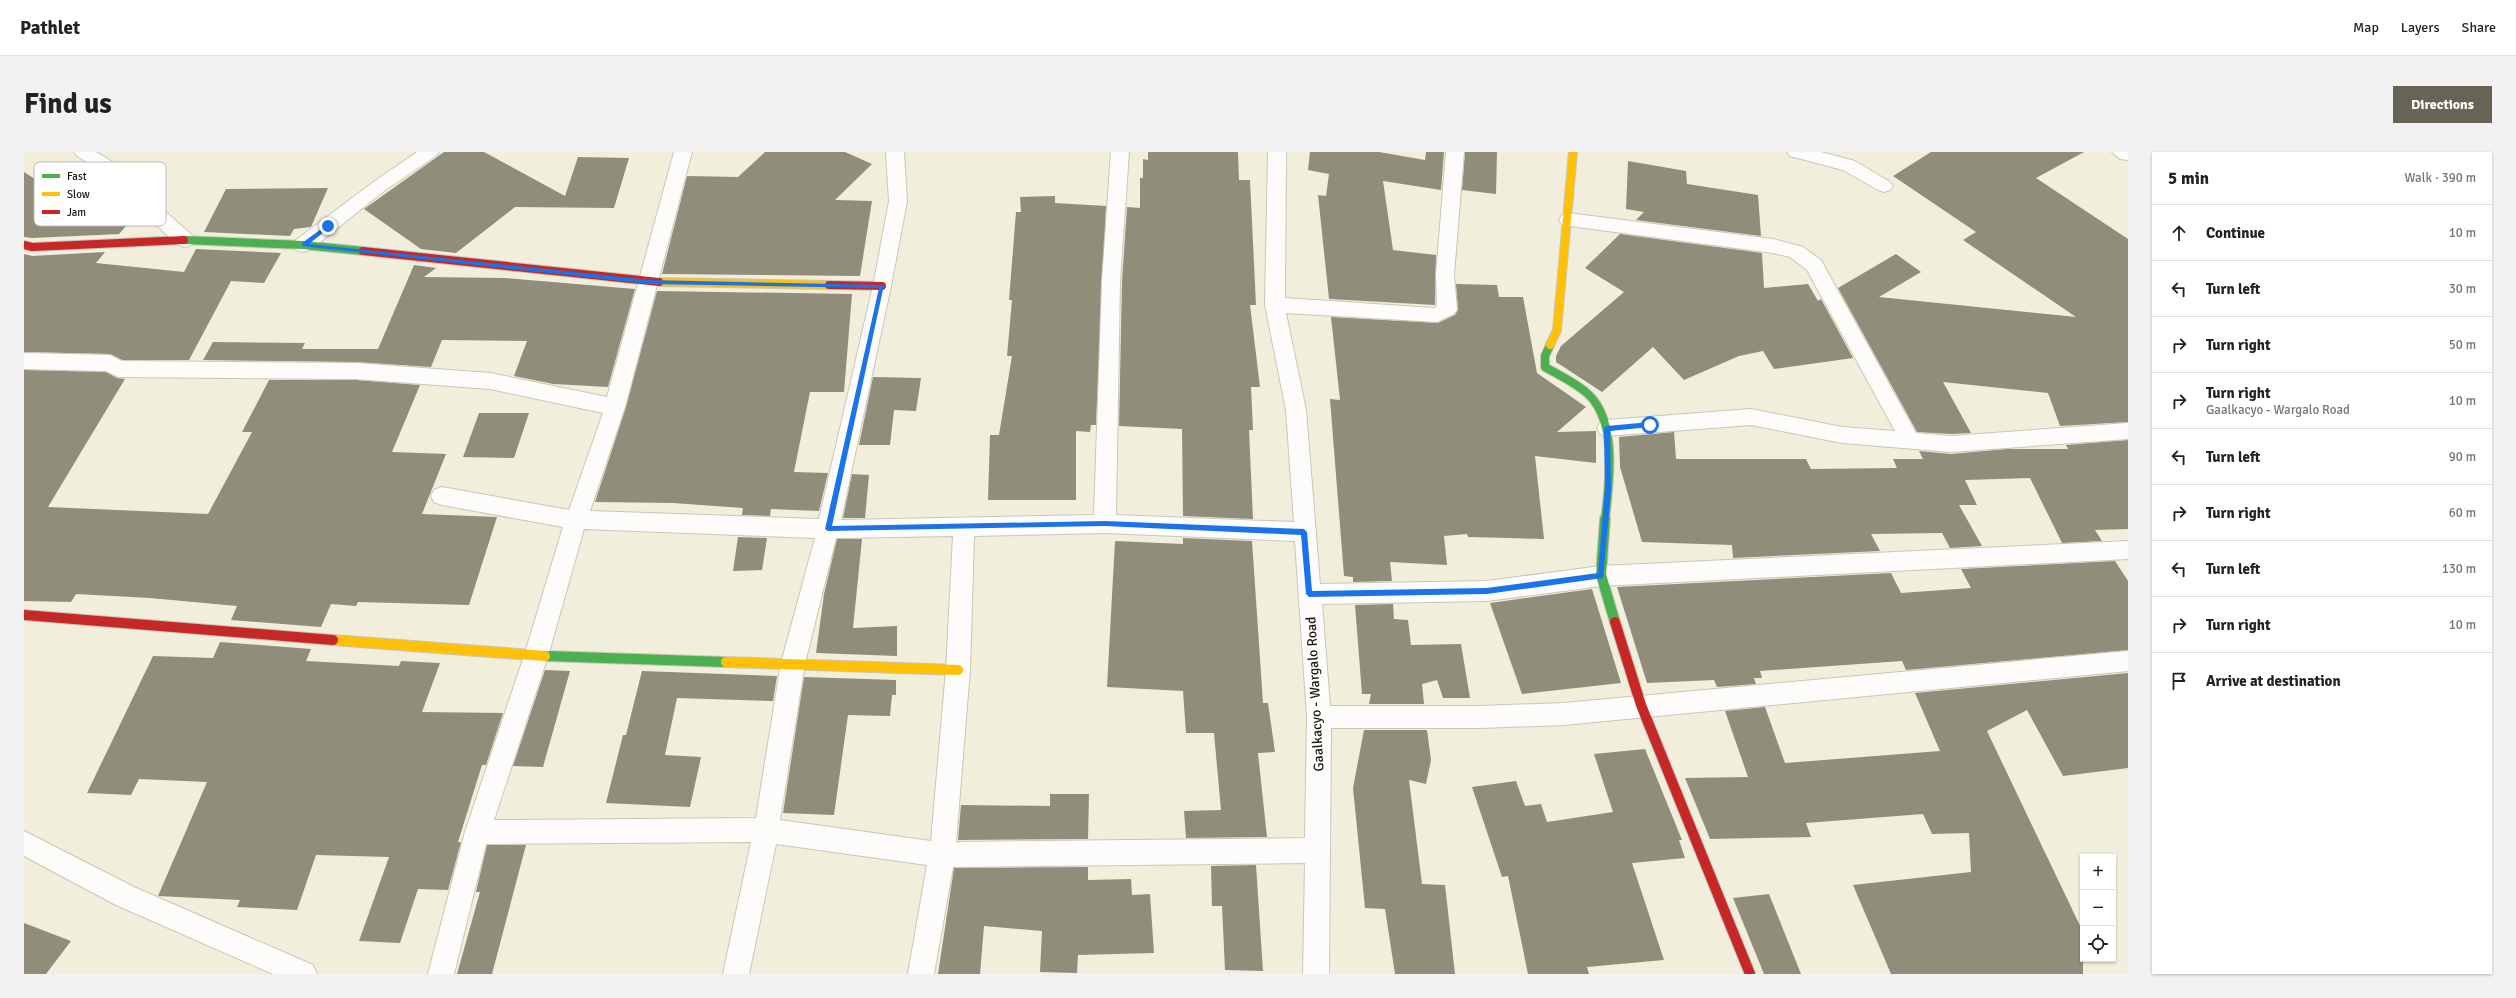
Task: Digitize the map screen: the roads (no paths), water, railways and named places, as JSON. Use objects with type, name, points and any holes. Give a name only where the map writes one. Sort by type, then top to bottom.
[{"type":"street","points":[[83,152],[100,162]]},
{"type":"street","points":[[304,245],[378,187],[430,152]]},
{"type":"street","points":[[441,974],[477,832],[536,656],[576,520],[615,407],[683,152]]},
{"type":"street","points":[[736,974],[766,830],[793,663],[828,529],[882,286],[898,201],[895,152]]},
{"type":"street","points":[[1105,524],[1111,281],[1120,152]]},
{"type":"street","name":"Gaalkacyo - Wargalo Road","points":[[1278,152],[1275,305],[1296,410],[1319,716],[1319,850],[1316,974]]},
{"type":"street","points":[[1275,305],[1437,315],[1446,309],[1445,275],[1455,152]]},
{"type":"street","points":[[1573,152],[1557,330],[1544,356],[1545,367],[1593,398],[1601,410],[1607,428],[1608,489],[1601,576],[1641,705],[1750,974]]},
{"type":"street","points":[[1796,152],[1849,165],[1884,186]]},
{"type":"street","points":[[1568,220],[1773,246],[1796,252],[1814,265],[1911,442]]},
{"type":"street","points":[[166,223],[185,240]]},
{"type":"street","points":[[24,245],[32,247],[185,240],[304,245],[649,282],[882,286]]},
{"type":"street","points":[[24,361],[110,363],[118,369],[356,372],[490,381],[615,407]]},
{"type":"street","points":[[1607,428],[1751,417],[1842,435],[1911,442],[1951,444],[2128,431]]},
{"type":"street","points":[[442,496],[576,520],[828,529],[964,525],[1105,524],[1304,532]]},
{"type":"street","points":[[921,974],[942,856],[958,670],[964,525]]},
{"type":"street","points":[[1309,594],[1487,591],[1601,576],[2128,550]]},
{"type":"street","points":[[24,615],[536,656],[793,663],[958,670]]},
{"type":"street","points":[[1319,716],[1533,715],[2128,661]]},
{"type":"street","points":[[477,832],[766,830],[942,856],[1319,850]]},
{"type":"street","points":[[24,843],[124,896],[304,974]]}]
